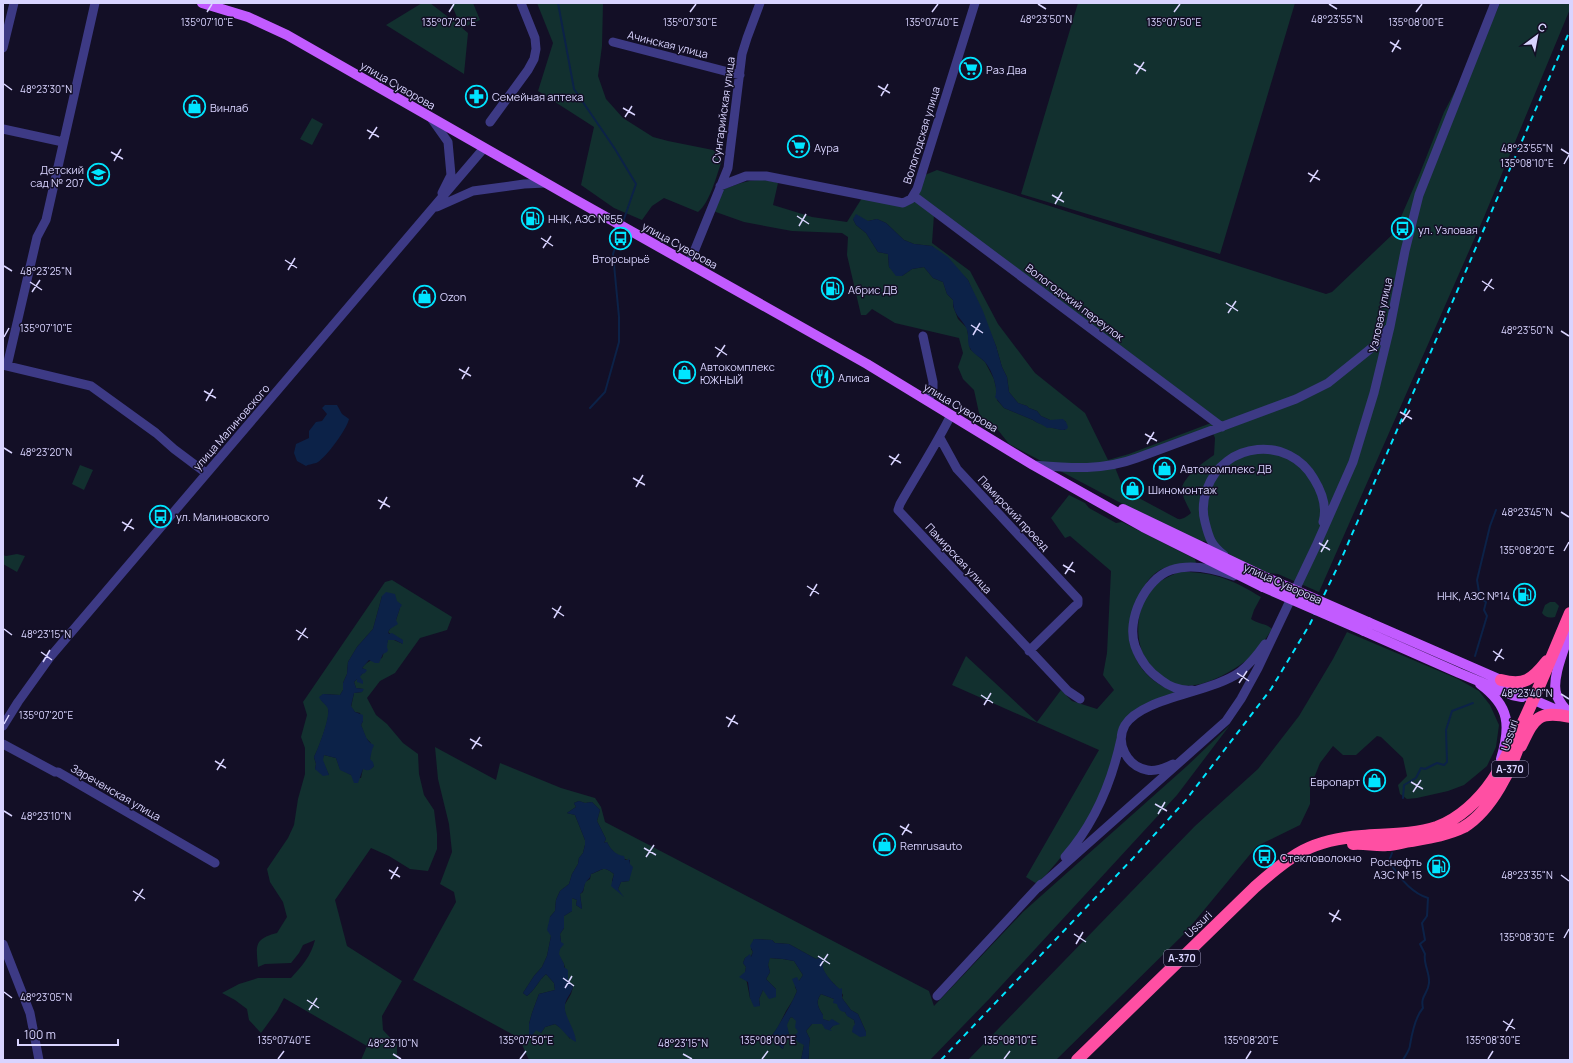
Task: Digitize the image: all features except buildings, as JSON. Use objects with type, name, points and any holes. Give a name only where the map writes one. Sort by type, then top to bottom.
[{"type":"highway","name":"А-370","points":[[1534,700],[1570,613]]},
{"type":"highway","points":[[1501,680],[1513,683],[1522,683],[1532,677],[1540,669],[1555,648]]},
{"type":"highway","name":"Ussuri","points":[[1288,859],[1312,850],[1336,846],[1364,843],[1387,845],[1419,840],[1444,834],[1464,826],[1485,807],[1501,786],[1514,760],[1534,700]]},
{"type":"highway","name":"Ussuri","points":[[1077,1060],[1255,886],[1288,859],[1309,847],[1340,838],[1415,832],[1437,827],[1459,816],[1488,785],[1497,772],[1534,700]]},
{"type":"highway","points":[[1514,760],[1532,722],[1549,714],[1570,715]]},
{"type":"main road","name":"улица Суворова","points":[[202,3],[248,17],[287,35],[867,364],[1033,465],[1142,527],[1366,627],[1501,680],[1534,700],[1570,715]]},
{"type":"main road","name":"улица Суворова","points":[[1033,465],[1233,562],[1265,583]]},
{"type":"main road","name":"улица Суворова","points":[[1366,627],[1459,673],[1512,695],[1534,700]]},
{"type":"main road","points":[[1570,632],[1555,683],[1556,695],[1570,715]]},
{"type":"main road","points":[[1459,673],[1481,685],[1502,707],[1507,720],[1508,734],[1497,772]]},
{"type":"street","points":[[3,48],[14,3]]},
{"type":"street","points":[[95,3],[46,220],[37,237],[5,366],[92,386],[156,433],[174,449],[206,473]]},
{"type":"street","points":[[490,122],[528,70],[534,59],[536,49],[535,38],[521,3]]},
{"type":"street","name":"Сунгарийская улица","points":[[689,264],[729,162],[742,54],[760,3]]},
{"type":"street","name":"Вологодская улица","points":[[720,186],[746,176],[766,176],[903,203],[908,202],[914,196],[975,3]]},
{"type":"street","name":"Узловая улица","points":[[1276,628],[1316,546],[1353,462],[1374,393],[1390,327],[1405,250],[1419,195],[1495,3]]},
{"type":"street","name":"Ачинская улица","points":[[613,42],[740,75]]},
{"type":"street","points":[[430,117],[448,142],[451,175],[434,209]]},
{"type":"street","points":[[3,129],[64,142]]},
{"type":"street","name":"улица Малиновского","points":[[3,726],[18,702],[52,656],[206,473],[434,209],[484,148]]},
{"type":"street","points":[[434,209],[473,191],[524,184],[546,183]]},
{"type":"street","name":"Вологодский переулок","points":[[914,196],[1222,427]]},
{"type":"street","points":[[1033,465],[1078,469],[1112,465],[1134,460],[1222,427],[1296,398],[1328,383],[1374,346],[1390,327]]},
{"type":"street","points":[[923,336],[934,388],[928,401]]},
{"type":"street","name":"Памирская улица","points":[[951,415],[940,438],[919,470],[898,510],[1029,651],[1068,691],[1080,699]]},
{"type":"street","name":"Памирский проезд","points":[[940,438],[957,469],[1078,599],[1078,604],[1029,651]]},
{"type":"street","points":[[1233,562],[1214,548],[1208,534],[1203,514],[1205,496],[1210,479],[1221,465],[1233,456],[1251,450],[1273,450],[1293,457],[1308,469],[1325,497],[1328,499],[1333,499],[1340,493]]},
{"type":"street","points":[[1316,546],[1326,514],[1320,489]]},
{"type":"street","points":[[1203,689],[1186,691],[1170,686],[1153,675],[1141,660],[1134,645],[1133,632],[1137,610],[1141,599],[1156,578],[1170,570],[1181,568],[1199,567],[1265,583]]},
{"type":"street","points":[[937,996],[1038,888],[1070,851],[1089,824],[1099,805],[1116,760],[1125,726],[1131,717],[1141,710],[1203,689],[1240,672],[1260,651],[1276,628]]},
{"type":"street","points":[[1038,888],[1226,721],[1242,699],[1276,628]]},
{"type":"street","points":[[1121,739],[1123,751],[1130,760],[1139,767],[1148,770],[1160,770],[1182,760]]},
{"type":"street","name":"Зареченская улица","points":[[3,744],[55,772],[58,772],[216,863]]},
{"type":"street","points":[[3,944],[30,1013],[39,1060]]},
{"type":"green space","points":[[422,3],[430,3],[461,27],[451,3],[473,3],[480,20],[462,28],[468,33],[464,74],[386,25]]},
{"type":"green space","points":[[537,3],[603,3],[602,46],[598,76],[606,99],[623,118],[653,137],[713,150],[722,160],[710,195],[698,212],[664,198],[652,206],[642,220],[614,208],[581,185],[594,127],[538,91],[553,43]]},
{"type":"green space","points":[[1078,3],[1295,3],[1220,254],[1021,194]]},
{"type":"green space","points":[[1500,3],[1570,3],[1570,9],[1484,217],[1319,592],[1278,574],[1268,573],[1237,560],[1222,549],[1204,541],[1200,543],[1009,444],[998,430],[983,419],[979,413],[974,390],[963,379],[958,367],[963,353],[959,338],[895,323],[872,309],[866,315],[861,315],[847,255],[848,237],[842,233],[792,231],[744,222],[713,211],[722,190],[743,182],[763,180],[778,183],[773,205],[812,217],[847,222],[862,198],[903,206],[916,201],[925,175],[937,170],[1326,294],[1332,292],[1394,233],[1444,112]],"holes":[[[934,215],[1211,423],[1129,454],[1108,460],[1085,413],[1035,373],[998,324],[970,271],[932,243]],[[853,219],[868,221],[877,219],[886,223],[904,240],[914,244],[932,246],[968,280],[996,346],[1002,367],[1007,377],[1009,392],[1018,403],[1037,411],[1041,416],[1050,420],[1063,420],[1066,422],[1065,430],[1043,425],[1004,408],[997,400],[994,379],[985,362],[970,349],[967,328],[958,319],[953,306],[953,300],[947,294],[943,282],[933,278],[924,267],[912,269],[902,276],[889,267],[888,254],[878,252],[866,233],[856,225]],[[1212,431],[1215,438],[1214,455],[1195,470],[1183,485],[1183,495],[1191,513],[1181,519],[1178,519],[1124,490],[1114,465]]]},
{"type":"green space","points":[[312,118],[323,124],[312,145],[300,139]]},
{"type":"green space","points":[[80,465],[93,470],[84,490],[72,484]]},
{"type":"green space","points":[[1069,495],[1085,503],[1089,508],[1116,523],[1122,522],[1195,559],[1196,563],[1168,567],[1155,573],[1147,582],[1142,591],[1130,628],[1131,644],[1143,670],[1158,683],[1176,692],[1129,717],[1107,780],[1090,815],[1066,852],[1037,884],[1026,877],[1099,750],[952,685],[966,656],[1037,722],[1061,690],[1072,701],[1097,709],[1114,690],[1103,675],[1107,653],[1111,571],[1070,536],[1065,538],[1051,518]]},
{"type":"green space","points":[[17,554],[25,556],[17,572],[3,564],[3,555],[6,556]]},
{"type":"green space","points":[[1179,572],[1213,575],[1232,581],[1261,597],[1251,619],[1272,629],[1258,650],[1240,665],[1224,675],[1197,685],[1178,685],[1169,682],[1157,674],[1148,664],[1142,652],[1139,639],[1138,625],[1140,611],[1145,598],[1153,587],[1165,578]]},
{"type":"green space","points":[[392,580],[452,617],[447,630],[420,638],[395,673],[380,681],[367,698],[376,715],[387,724],[403,743],[418,754],[419,774],[424,795],[434,810],[437,849],[428,871],[410,869],[389,856],[371,848],[335,900],[347,946],[402,981],[382,1016],[383,1030],[397,1045],[397,1060],[361,1060],[367,1046],[284,998],[277,1011],[261,1033],[249,1020],[247,1009],[222,993],[239,984],[258,978],[291,978],[306,960],[313,946],[315,940],[303,945],[291,963],[265,964],[258,967],[258,944],[269,935],[277,933],[287,917],[283,902],[270,882],[267,869],[288,838],[294,825],[298,799],[305,774],[305,748],[301,737],[307,715],[303,702],[385,582]],"holes":[[[382,596],[400,608],[396,620],[388,632],[403,644],[394,640],[388,640],[382,658],[366,663],[362,668],[366,670],[354,682],[356,688],[363,689],[362,692],[354,693],[351,707],[355,712],[360,713],[363,721],[361,725],[366,738],[371,743],[370,760],[374,766],[369,770],[363,768],[361,778],[340,769],[336,758],[324,755],[322,760],[329,775],[315,769],[316,764],[314,757],[318,749],[328,715],[328,707],[321,700],[323,694],[340,695],[343,690],[343,683],[347,674],[348,662],[357,647],[373,629]]]},
{"type":"green space","points":[[1550,602],[1555,602],[1559,606],[1555,617],[1551,618],[1542,613],[1545,605]]},
{"type":"green space","points":[[1347,632],[1458,679],[1479,691],[1490,705],[1499,725],[1496,747],[1487,766],[1464,785],[1448,791],[1407,799],[1400,794],[1398,785],[1407,776],[1403,758],[1381,737],[1377,736],[1356,755],[1343,755],[1333,746],[1320,763],[1310,788],[1310,804],[1300,825],[1257,846],[1185,933],[1056,1060],[968,1060],[1195,826],[1258,769],[1299,716],[1333,659]]},
{"type":"green space","points":[[1230,725],[1177,795],[990,998],[930,1060],[808,1060],[810,1039],[806,1031],[812,1024],[822,1024],[830,1029],[833,1026],[829,1021],[822,1019],[823,1015],[818,1002],[821,994],[834,999],[848,1016],[854,1020],[855,1024],[866,1032],[858,1014],[851,1010],[842,998],[843,995],[841,991],[826,975],[823,962],[820,958],[816,959],[789,944],[775,943],[772,940],[754,939],[751,949],[753,952],[750,958],[750,955],[745,958],[743,963],[746,967],[745,973],[750,998],[760,1006],[759,999],[763,990],[776,989],[766,979],[770,972],[768,965],[769,958],[794,961],[803,975],[795,987],[797,991],[793,1000],[770,1038],[770,1044],[773,1039],[783,1049],[785,1038],[789,1034],[786,1025],[792,1017],[797,1021],[804,1045],[801,1060],[529,1060],[519,1038],[413,980],[456,902],[454,892],[440,884],[452,852],[449,824],[438,779],[435,747],[496,780],[500,763],[561,788],[595,798],[601,807],[605,822],[929,991],[934,1006],[1023,912],[1187,766]],"holes":[[[579,801],[585,803],[592,802],[600,810],[597,821],[606,839],[604,843],[607,842],[613,851],[623,858],[630,860],[629,881],[621,882],[618,889],[622,895],[612,881],[614,874],[603,869],[591,874],[590,879],[585,882],[583,892],[580,894],[582,909],[576,905],[577,900],[572,898],[572,911],[564,916],[564,928],[560,934],[561,942],[558,954],[564,964],[568,980],[573,987],[564,1006],[570,1039],[565,1031],[555,1024],[545,1027],[541,1033],[536,1029],[529,1039],[529,1024],[539,994],[555,990],[554,983],[546,974],[527,996],[523,993],[542,967],[547,956],[551,936],[550,917],[555,911],[556,900],[560,891],[569,884],[585,845],[585,840],[575,815],[567,813],[576,807],[574,803]]]},
{"type":"water","points":[[856,214],[868,221],[877,219],[886,223],[904,240],[914,244],[932,246],[948,257],[968,280],[983,311],[1002,367],[1007,377],[1009,392],[1018,403],[1037,411],[1041,416],[1050,420],[1063,419],[1068,427],[1067,429],[1062,430],[1047,428],[1033,420],[1004,408],[995,397],[996,389],[994,378],[989,368],[984,361],[972,352],[969,346],[967,330],[956,314],[953,306],[953,300],[947,294],[943,282],[933,278],[924,267],[912,269],[902,276],[896,276],[889,267],[888,254],[878,252],[866,233],[856,225],[853,219]]},
{"type":"water","points":[[325,405],[337,405],[342,414],[349,419],[341,435],[322,459],[306,466],[297,461],[294,453],[296,444],[309,438],[309,431],[316,422],[322,421],[327,414],[322,408]]},
{"type":"water","points":[[386,592],[395,594],[397,601],[402,605],[396,620],[398,624],[388,632],[389,634],[392,633],[403,640],[403,644],[395,640],[388,640],[388,650],[383,654],[379,663],[369,660],[362,668],[367,670],[360,677],[363,684],[357,682],[357,679],[354,682],[356,688],[364,689],[362,692],[354,693],[351,706],[355,712],[363,715],[361,725],[367,739],[374,745],[370,759],[374,766],[369,770],[363,769],[358,783],[354,783],[351,775],[340,770],[336,758],[324,755],[323,760],[329,775],[323,776],[315,769],[316,764],[314,757],[326,726],[328,709],[319,697],[323,694],[340,695],[343,690],[343,683],[347,674],[348,662],[357,647],[373,629],[382,596]]},
{"type":"water","points":[[579,801],[585,803],[592,802],[600,810],[597,821],[606,839],[604,843],[607,842],[614,851],[624,856],[625,860],[628,860],[629,858],[630,864],[633,867],[629,881],[621,882],[618,889],[624,897],[611,886],[614,874],[602,869],[591,874],[580,894],[582,909],[576,905],[577,900],[572,898],[572,911],[564,916],[564,928],[560,934],[561,942],[564,944],[560,949],[559,954],[564,967],[568,970],[568,980],[573,987],[566,1000],[565,1009],[576,1042],[555,1024],[545,1027],[541,1033],[536,1030],[529,1040],[529,1024],[539,994],[555,990],[554,983],[546,974],[527,996],[523,993],[542,967],[547,956],[551,936],[547,930],[550,917],[555,911],[556,900],[560,891],[569,884],[572,874],[578,864],[579,858],[583,853],[585,840],[575,815],[567,813],[576,807],[574,803]]},
{"type":"water","points":[[754,939],[772,940],[775,943],[789,944],[816,959],[820,958],[823,962],[823,969],[825,973],[837,987],[840,989],[842,988],[842,998],[851,1010],[858,1014],[866,1032],[866,1036],[860,1037],[852,1032],[855,1024],[854,1020],[847,1016],[845,1012],[841,1011],[837,1004],[833,1003],[834,999],[821,994],[818,1002],[823,1019],[829,1021],[832,1019],[840,1024],[833,1026],[830,1029],[832,1031],[825,1029],[822,1024],[812,1024],[806,1031],[810,1039],[808,1060],[801,1060],[804,1045],[798,1042],[794,1036],[798,1032],[795,1027],[796,1021],[792,1017],[787,1025],[789,1034],[785,1038],[783,1049],[773,1039],[769,1045],[771,1038],[788,1010],[797,991],[792,979],[797,977],[799,981],[803,975],[794,961],[770,958],[768,965],[770,972],[766,979],[776,989],[776,997],[769,999],[763,990],[759,999],[760,1006],[754,1007],[750,998],[748,982],[739,977],[745,972],[746,967],[743,963],[745,958],[750,954],[751,957],[753,952],[750,946]]},
{"type":"waterway","points":[[558,3],[574,89],[615,149],[636,184],[623,222]]},
{"type":"waterway","points":[[590,408],[605,392],[619,342],[619,317],[613,254],[621,230]]},
{"type":"waterway","points":[[1475,656],[1487,616],[1484,610],[1486,602],[1480,598],[1477,580],[1490,526],[1496,510]]},
{"type":"waterway","points":[[1403,798],[1404,785],[1416,778],[1421,768],[1425,769],[1437,763],[1444,765],[1447,762],[1446,730],[1452,711],[1473,703]]},
{"type":"waterway","points":[[1392,853],[1389,861],[1396,872],[1411,888],[1422,896],[1428,898],[1427,916],[1422,923],[1425,940],[1420,944],[1425,954],[1429,983],[1423,998],[1423,1008],[1416,1020],[1409,1049],[1403,1060]]},
{"type":"railway","points":[[941,1060],[1136,855],[1186,800],[1271,689],[1310,624],[1340,562],[1570,30]]},
{"type":"place","name":"Раз Два","points":[[971,69]]},
{"type":"place","name":"Семейная аптека","points":[[477,96]]},
{"type":"place","name":"Винлаб","points":[[195,107]]},
{"type":"place","name":"Аура","points":[[798,147]]},
{"type":"place","name":"Детский сад № 207","points":[[99,175]]},
{"type":"place","name":"ННК, АЗС №55","points":[[533,218]]},
{"type":"place","name":"ул. Узловая","points":[[1402,229]]},
{"type":"place","name":"Вторсырьё","points":[[621,238]]},
{"type":"place","name":"Абрис ДВ","points":[[832,289]]},
{"type":"place","name":"Ozon","points":[[425,296]]},
{"type":"place","name":"Автокомплекс ЮЖНЫЙ","points":[[685,372]]},
{"type":"place","name":"Алиса","points":[[822,377]]},
{"type":"place","name":"Автокомплекс ДВ","points":[[1165,468]]},
{"type":"place","name":"Шиномонтаж","points":[[1133,489]]},
{"type":"place","name":"ул. Малиновского","points":[[160,516]]},
{"type":"place","name":"ННК, АЗС №14","points":[[1525,595]]},
{"type":"place","name":"Европарт","points":[[1375,781]]},
{"type":"place","name":"Remrusauto","points":[[885,845]]},
{"type":"place","name":"Стекловолокно","points":[[1265,857]]},
{"type":"place","name":"Роснефть АЗС № 15","points":[[1438,867]]}]
